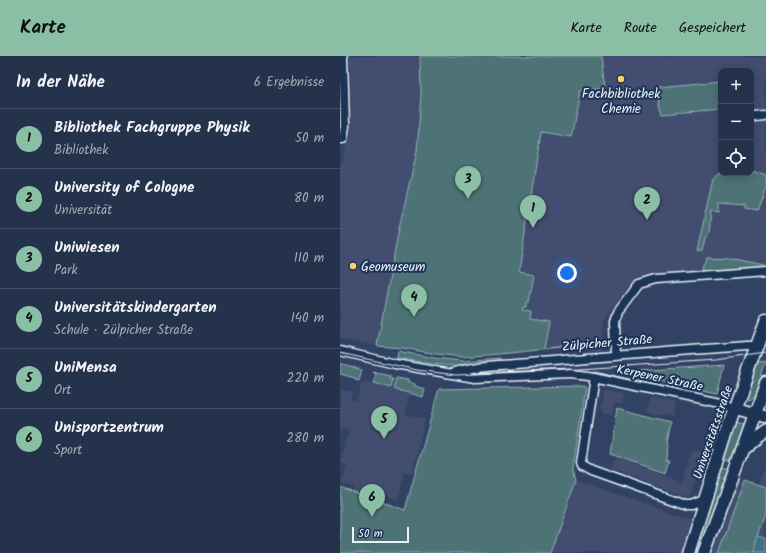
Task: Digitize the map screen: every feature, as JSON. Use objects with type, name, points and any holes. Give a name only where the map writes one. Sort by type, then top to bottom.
[{"type":"main road","name":"Universitätsstraße","points":[[688,553],[734,408],[762,346],[766,321]]},
{"type":"main road","points":[[704,553],[742,450],[760,415],[766,382]]},
{"type":"street","points":[[341,139],[345,126],[343,56]]},
{"type":"street","points":[[757,116],[766,115]]},
{"type":"street","points":[[616,355],[616,317],[634,290],[643,282],[656,279],[766,271]]},
{"type":"street","name":"Zülpicher Straße","points":[[451,373],[473,367],[616,355],[762,346]]},
{"type":"street","name":"Zülpicher Straße","points":[[340,351],[394,364],[475,378],[570,374],[594,377]]},
{"type":"street","points":[[594,377],[581,463],[582,466],[591,471],[686,505],[691,505],[704,500]]},
{"type":"street","name":"Kerpener Straße","points":[[594,377],[716,403],[760,415]]},
{"type":"street","points":[[742,450],[766,431]]},
{"type":"shaded area","points":[[350,56],[420,56],[421,94],[417,151],[399,228],[377,346],[340,339],[340,166],[351,131]]},
{"type":"shaded area","points":[[601,56],[766,56],[766,267],[652,276],[629,286],[604,320],[602,352],[569,347],[544,349],[530,319],[522,310],[526,301],[529,302],[519,272],[541,132],[571,137],[580,91],[605,88]]},
{"type":"shaded area","points":[[362,381],[410,394],[405,414],[425,419],[412,474],[405,472],[398,499],[364,490],[362,493],[354,491],[354,487],[342,484],[347,465],[340,463],[349,430],[342,429],[340,433],[340,389],[353,392],[350,399],[357,401]]},
{"type":"shaded area","points":[[603,390],[624,393],[622,404],[614,401],[612,415],[600,413],[601,408],[599,407],[600,403],[602,403]]},
{"type":"shaded area","points":[[650,398],[675,404],[672,417],[665,414],[664,416],[653,414],[653,412],[647,412]]},
{"type":"shaded area","points":[[692,449],[705,453],[689,498],[610,470],[615,458],[621,461],[622,459],[675,479],[681,483],[685,474],[682,472],[685,470],[688,461],[686,461]]},
{"type":"shaded area","points":[[766,463],[766,553],[550,553],[576,480],[706,524],[724,473],[758,486]]},
{"type":"shaded area","points":[[758,537],[766,539],[766,553],[754,553]]},
{"type":"green space","points":[[420,56],[601,56],[605,88],[580,91],[571,137],[541,132],[519,272],[534,275],[529,302],[526,302],[526,307],[523,307],[522,310],[531,311],[530,319],[549,322],[544,349],[569,347],[462,357],[402,348],[377,346],[399,228],[417,151],[421,94]]},
{"type":"green space","points":[[718,81],[718,109],[663,114],[660,105],[658,87]]},
{"type":"green space","points":[[754,171],[766,175],[766,186],[757,211],[744,209],[744,206],[719,204],[719,213],[711,212],[709,233],[705,238],[702,251],[697,251],[713,179],[718,175],[754,176]]},
{"type":"green space","points":[[707,257],[729,258],[763,265],[761,267],[700,271]]},
{"type":"green space","points":[[398,351],[434,358],[463,361],[500,358],[501,363],[465,367],[433,364],[397,358]]},
{"type":"green space","points":[[340,363],[362,370],[359,381],[355,380],[355,378],[340,374]]},
{"type":"green space","points":[[766,363],[755,394],[749,399],[743,398],[756,364]]},
{"type":"green space","points":[[724,365],[717,394],[621,372]]},
{"type":"green space","points":[[373,372],[391,376],[390,379],[393,379],[391,388],[374,383],[376,374]]},
{"type":"green space","points":[[396,378],[408,380],[407,382],[425,389],[423,397],[394,389]]},
{"type":"green space","points":[[583,386],[585,388],[573,468],[576,480],[550,553],[340,553],[340,487],[405,510],[439,389]]},
{"type":"green space","points":[[617,408],[670,422],[666,443],[666,460],[669,460],[665,473],[610,454]]},
{"type":"green space","points":[[735,422],[744,424],[731,462],[724,456]]},
{"type":"green space","points":[[720,466],[729,469],[699,553],[692,553]]},
{"type":"green space","points":[[745,480],[766,487],[766,515],[755,546],[766,553],[719,553]]},
{"type":"tram line","points":[[340,353],[417,370],[456,375],[564,370],[716,360],[766,353]]},
{"type":"tram line","points":[[594,371],[688,393]]},
{"type":"place","name":"Fachbibliothek Chemie","points":[[621,79]]},
{"type":"place","name":"Uniwiesen","points":[[468,199]]},
{"type":"place","name":"University of Cologne","points":[[647,220]]},
{"type":"place","name":"Bibliothek Fachgruppe Physik","points":[[533,228]]},
{"type":"place","name":"Geomuseum","points":[[353,266]]},
{"type":"place","name":"Universitätskindergarten","points":[[414,317]]},
{"type":"place","name":"UniMensa","points":[[384,439]]},
{"type":"place","name":"Unisportzentrum","points":[[372,517]]}]
